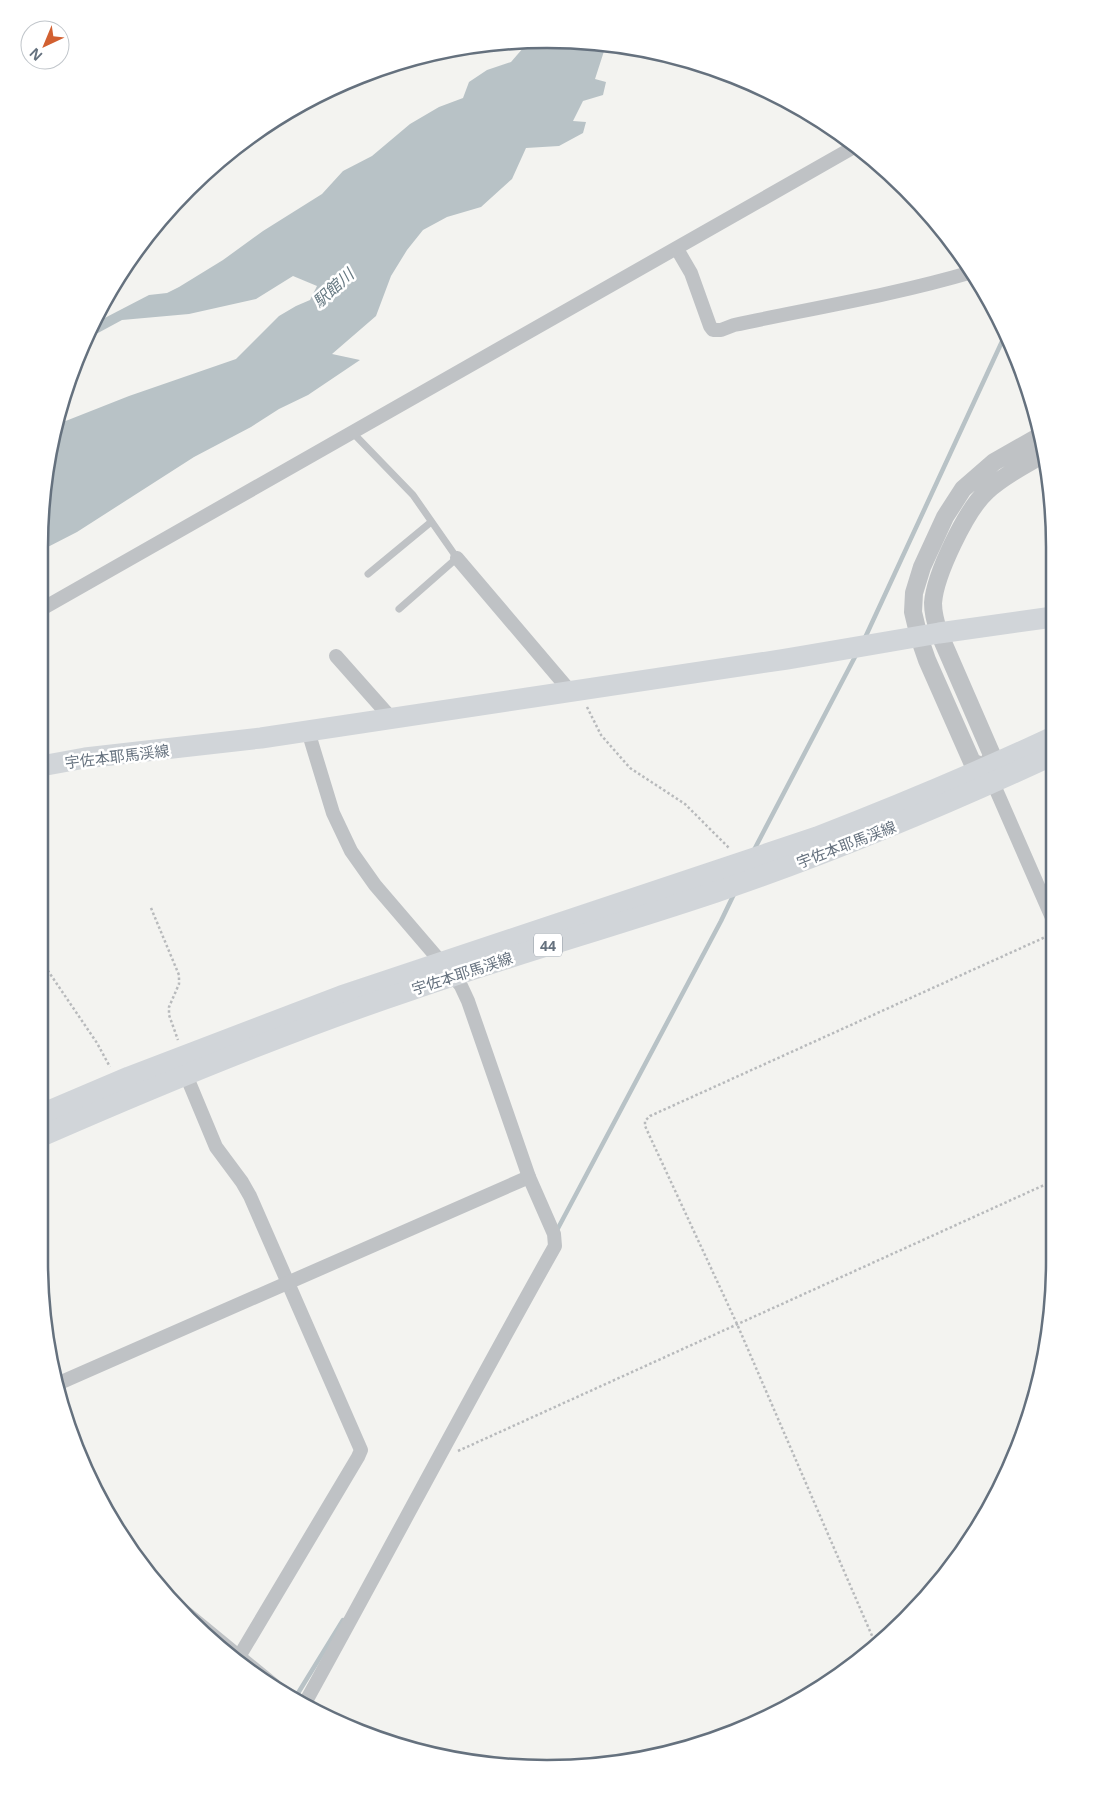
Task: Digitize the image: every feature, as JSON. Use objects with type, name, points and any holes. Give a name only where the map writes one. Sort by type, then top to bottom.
[{"type":"main road","name":"宇佐本耶馬渓線","points":[[48,765],[85,758],[218,744],[308,731],[1046,618]]},
{"type":"main road","name":"宇佐本耶馬渓線","points":[[48,1133],[185,1066],[341,996],[447,969],[716,892],[860,839],[989,775],[1046,741]]},
{"type":"main road","name":"宇佐本耶馬渓線","points":[[447,969],[885,811],[1046,757]]},
{"type":"main road","name":"宇佐本耶馬渓線","points":[[48,1111],[116,1083],[185,1066]]},
{"type":"street","points":[[48,605],[849,150]]},
{"type":"street","points":[[677,249],[691,273],[710,326],[714,330],[842,302],[902,292],[964,274]]},
{"type":"street","points":[[1034,439],[994,462],[963,489],[950,508],[922,567],[916,586],[913,612],[929,635],[992,755],[989,775],[1046,904]]},
{"type":"street","points":[[929,635],[937,585],[968,516],[980,498],[994,485],[1037,458]]},
{"type":"street","points":[[457,558],[576,691]]},
{"type":"street","points":[[336,656],[391,718]]},
{"type":"street","points":[[308,731],[333,813],[351,851],[375,885],[461,986],[468,1001],[529,1177],[554,1234],[555,1246],[487,1366],[438,1460],[308,1698]]},
{"type":"street","points":[[185,1066],[212,1138],[250,1196],[360,1450],[358,1457],[241,1654]]},
{"type":"street","points":[[63,1381],[529,1177]]},
{"type":"lane","points":[[353,433],[413,495],[457,558],[399,609]]},
{"type":"lane","points":[[368,574],[431,522]]},
{"type":"path","points":[[576,691],[601,735],[617,754],[640,775],[672,795],[695,813],[747,861]]},
{"type":"path","points":[[152,908],[179,975],[179,984],[170,1007],[169,1015],[185,1066]]},
{"type":"path","points":[[873,1638],[737,1324],[645,1126],[645,1121],[650,1116],[1046,937]]},
{"type":"path","points":[[48,971],[97,1043],[116,1083]]},
{"type":"path","points":[[438,1460],[1046,1184]]},
{"type":"water","name":"駅館川","points":[[522,49],[604,51],[595,79],[606,82],[603,95],[583,101],[573,121],[586,122],[583,133],[559,146],[526,148],[512,179],[481,207],[447,217],[423,230],[407,250],[391,276],[376,316],[332,354],[360,360],[308,395],[279,409],[251,427],[194,457],[77,532],[48,547],[52,481],[64,422],[129,396],[236,359],[279,316],[310,300],[317,286],[293,276],[256,299],[189,314],[122,320],[95,334],[103,319],[149,295],[167,293],[223,260],[263,231],[322,194],[343,171],[372,156],[410,124],[439,107],[463,98],[469,82],[487,70],[511,62]]},
{"type":"waterway","points":[[864,640],[1002,342]]},
{"type":"waterway","points":[[754,850],[857,653]]},
{"type":"waterway","points":[[556,1232],[734,894]]},
{"type":"waterway","points":[[298,1693],[343,1620]]}]
